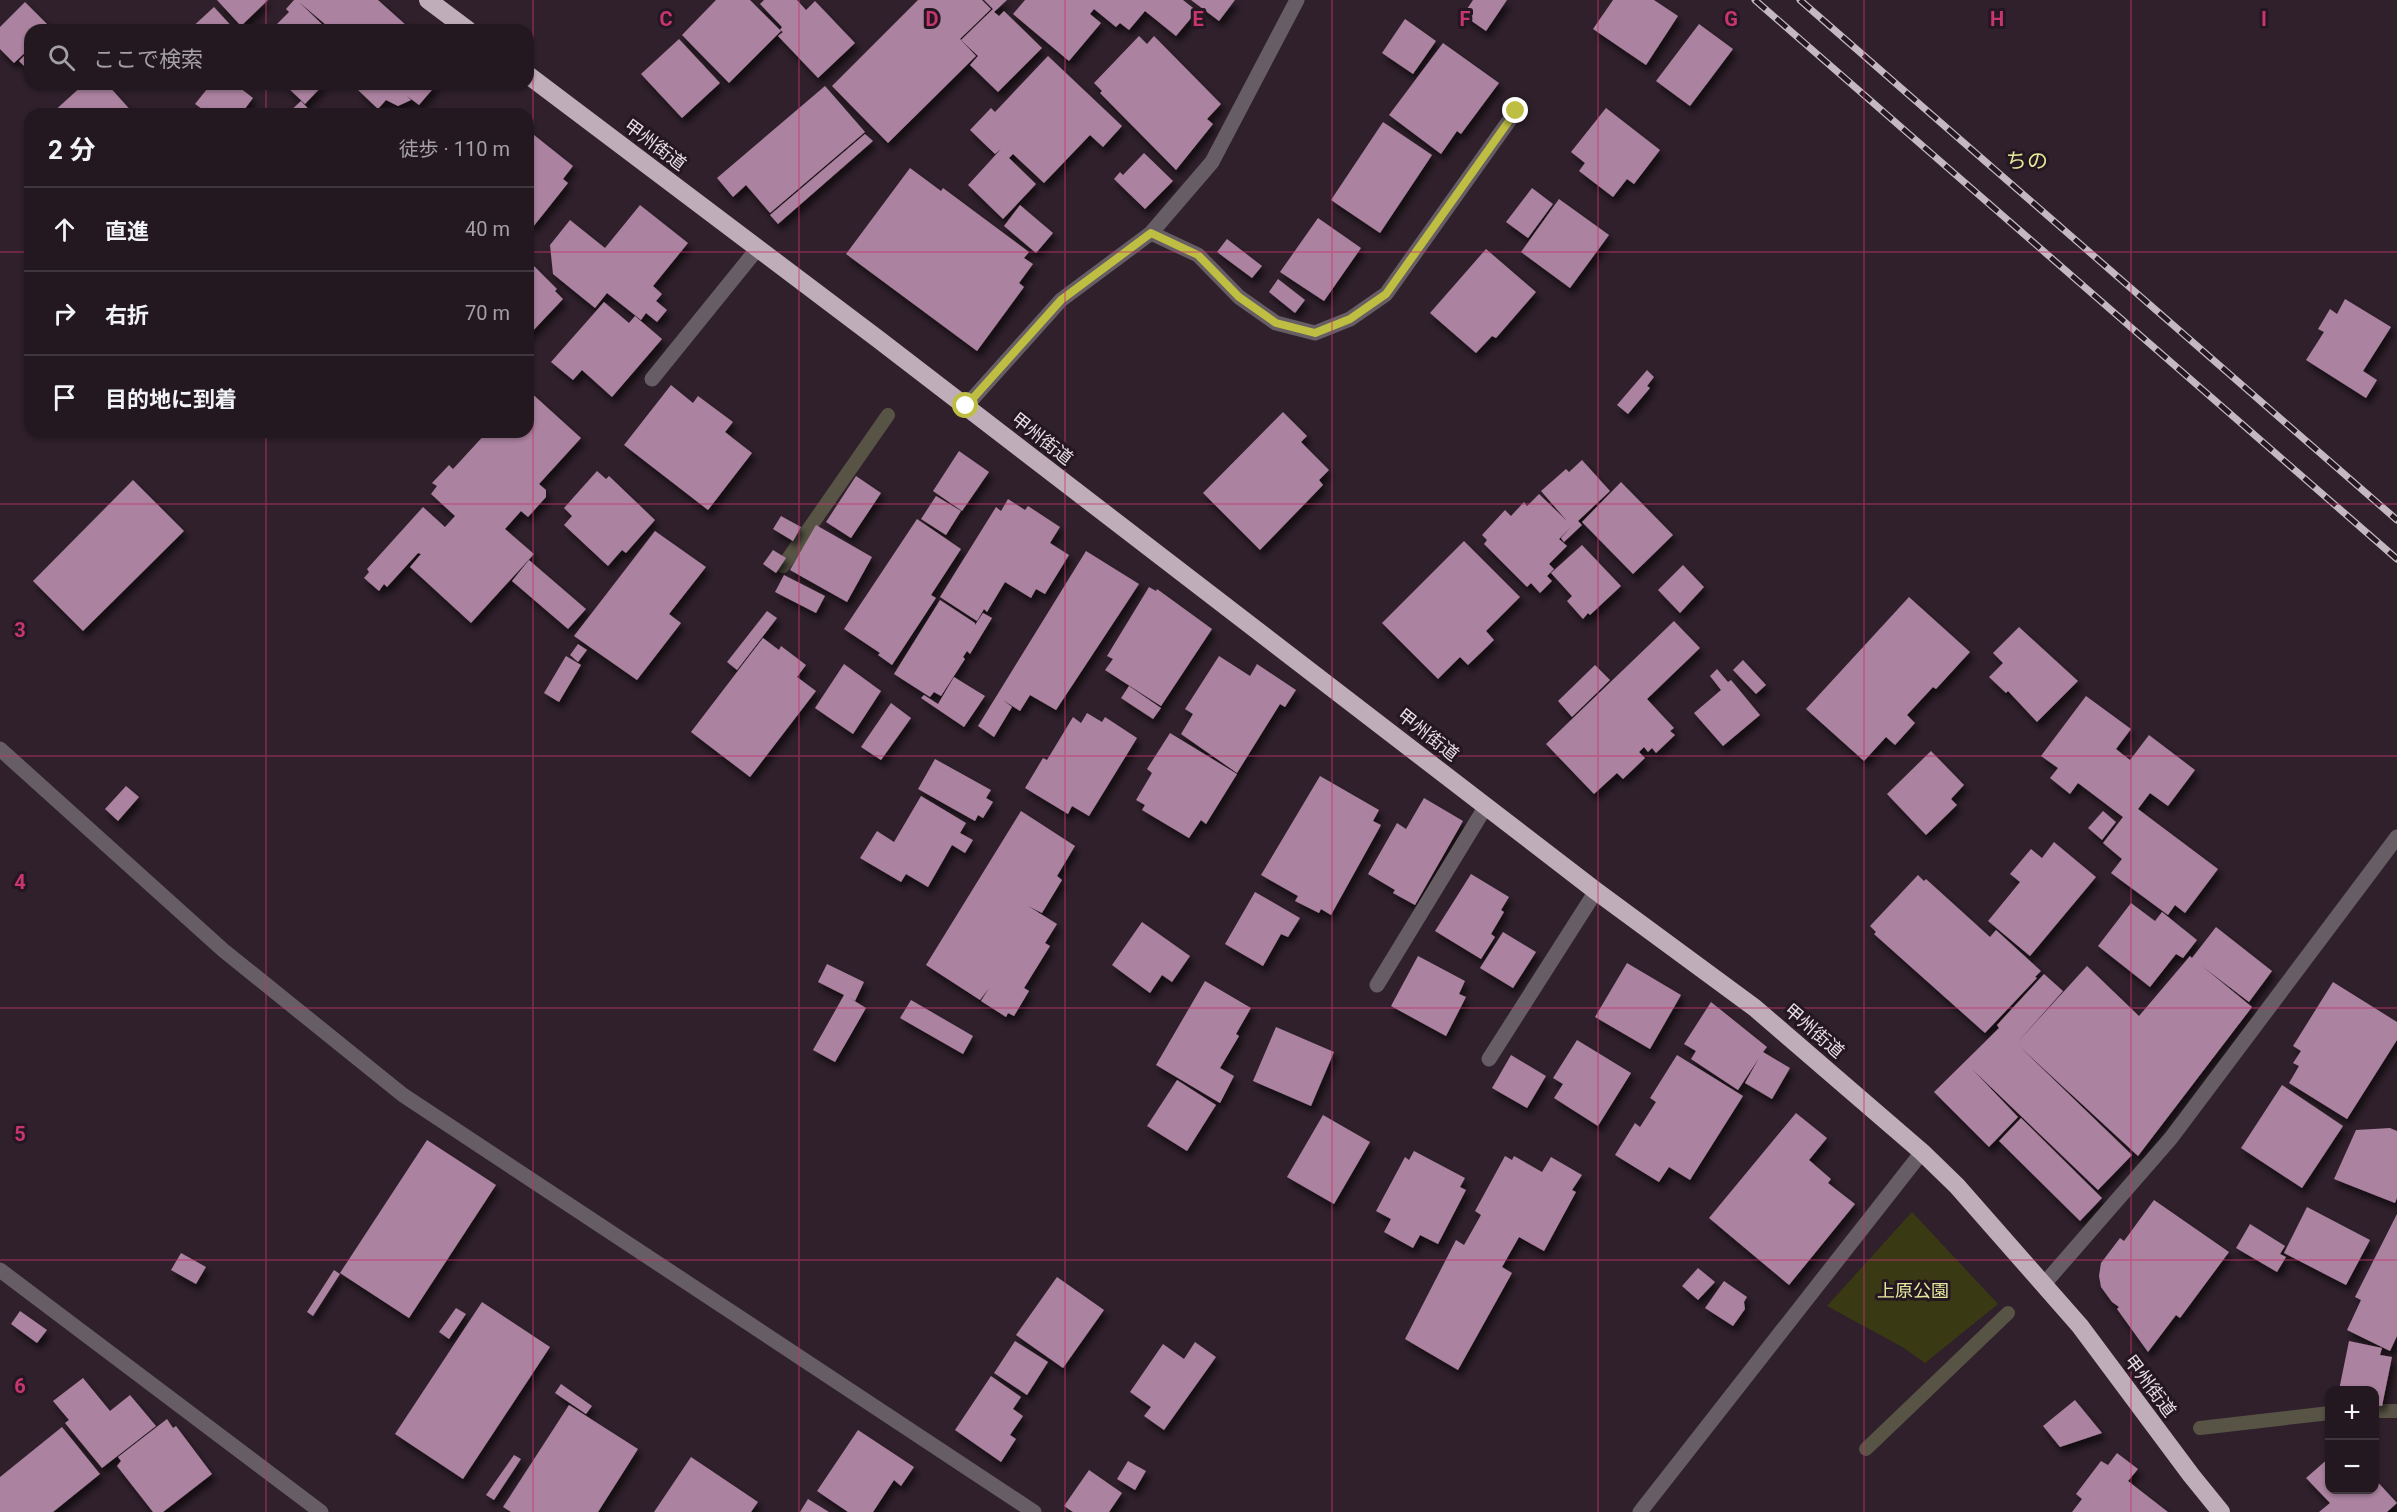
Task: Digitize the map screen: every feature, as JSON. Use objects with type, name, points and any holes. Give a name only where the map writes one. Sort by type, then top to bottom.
[{"type":"highway","points":[[428,0],[460,24]]},
{"type":"highway","name":"甲州街道","points":[[534,80],[966,406],[1596,891],[1755,1008],[1922,1152],[1957,1186],[2080,1326],[2221,1512]]},
{"type":"street","points":[[966,406],[1061,300],[1151,233],[1212,162],[1297,0]]},
{"type":"street","points":[[1151,233],[1198,255],[1239,297],[1276,323],[1315,333],[1350,319],[1386,294],[1516,111]]},
{"type":"street","points":[[652,379],[758,248]]},
{"type":"street","points":[[0,749],[223,950],[403,1095],[1034,1512]]},
{"type":"street","points":[[1377,985],[1486,806]]},
{"type":"street","points":[[2044,1284],[2171,1138],[2397,837]]},
{"type":"street","points":[[1489,1059],[1596,891]]},
{"type":"street","points":[[1640,1512],[1922,1152]]},
{"type":"street","points":[[0,1270],[321,1512]]},
{"type":"green space","name":"上原公園","points":[[1912,1212],[1998,1304],[1925,1363],[1904,1348],[1827,1306]]},
{"type":"building","points":[[217,0],[268,0],[243,24],[239,24]]},
{"type":"building","points":[[294,0],[378,0],[405,24],[325,24],[299,2],[322,24],[277,24],[289,12],[286,9]]},
{"type":"building","points":[[716,0],[750,0],[781,31],[729,83],[682,35]]},
{"type":"building","points":[[764,0],[797,0],[806,10],[815,1],[855,43],[818,78],[778,36],[783,32],[780,30],[782,27],[760,4]]},
{"type":"building","points":[[918,0],[982,0],[991,9],[960,39],[976,56],[888,143],[832,86]]},
{"type":"building","points":[[984,0],[1007,0],[994,12],[999,16],[1004,11],[1042,48],[998,92],[970,65],[978,56],[961,40],[993,9]]},
{"type":"building","points":[[1025,0],[1183,0],[1197,11],[1176,36],[1145,11],[1129,30],[1120,23],[1116,27],[1094,9],[1090,14],[1101,23],[1069,61],[1013,14]]},
{"type":"building","points":[[1191,0],[1235,0],[1219,21]]},
{"type":"building","points":[[1473,0],[1507,0],[1486,31],[1463,15]]},
{"type":"building","points":[[1613,0],[1654,0],[1678,16],[1646,65],[1593,29]]},
{"type":"building","points":[[25,2],[47,24],[24,24],[24,54],[14,63],[0,49],[0,27]]},
{"type":"building","points":[[214,7],[230,24],[196,24]]},
{"type":"building","points":[[1405,19],[1436,41],[1413,74],[1382,53]]},
{"type":"building","points":[[1699,24],[1733,49],[1690,106],[1656,81]]},
{"type":"building","points":[[1139,36],[1147,44],[1154,36],[1221,104],[1207,119],[1213,124],[1176,170],[1100,93],[1102,91],[1094,83]]},
{"type":"building","points":[[679,39],[720,83],[682,118],[641,74]]},
{"type":"building","points":[[1443,43],[1499,83],[1461,134],[1457,131],[1441,154],[1389,115]]},
{"type":"building","points":[[24,56],[24,66],[19,61]]},
{"type":"building","points":[[1048,56],[1122,126],[1103,147],[1090,135],[1044,183],[1013,154],[1009,158],[1036,184],[1003,219],[968,185],[1001,149],[995,154],[970,130],[991,108],[995,112]]},
{"type":"building","points":[[825,86],[865,132],[770,213],[746,185],[733,197],[717,178]]},
{"type":"building","points":[[77,90],[112,90],[129,108],[58,108]]},
{"type":"building","points":[[206,90],[243,90],[253,98],[246,108],[201,108],[195,104]]},
{"type":"building","points":[[290,90],[318,90],[305,104]]},
{"type":"building","points":[[358,90],[432,90],[419,105],[407,96],[411,100],[398,106],[386,100],[377,108]]},
{"type":"building","points":[[301,101],[307,108],[293,108]]},
{"type":"building","points":[[1606,108],[1660,150],[1634,184],[1627,179],[1613,197],[1579,171],[1585,163],[1571,152]]},
{"type":"building","points":[[1383,122],[1432,155],[1380,233],[1331,200]]},
{"type":"building","points":[[865,134],[873,141],[778,224],[770,215]]},
{"type":"building","points":[[534,135],[573,166],[563,179],[568,183],[534,226]]},
{"type":"building","points":[[1144,153],[1173,181],[1145,209],[1114,179],[1120,172],[1123,175]]},
{"type":"building","points":[[910,168],[941,191],[943,188],[1029,252],[1024,258],[1033,264],[1019,283],[1024,287],[977,351],[846,254]]},
{"type":"building","points":[[1532,188],[1553,204],[1528,238],[1506,222]]},
{"type":"building","points":[[1559,199],[1609,235],[1570,288],[1521,252]]},
{"type":"building","points":[[640,205],[688,243],[653,286],[662,294],[656,301],[667,310],[657,322],[646,313],[641,320],[607,293],[595,308],[553,274],[550,245],[570,220],[605,248]]},
{"type":"building","points":[[1020,205],[1053,233],[1036,253],[1004,226]]},
{"type":"building","points":[[1318,218],[1361,248],[1324,301],[1280,272]]},
{"type":"building","points":[[1227,239],[1262,266],[1252,278],[1217,252]]},
{"type":"building","points":[[1486,249],[1536,292],[1496,338],[1492,336],[1476,353],[1430,313]]},
{"type":"building","points":[[534,266],[557,289],[555,291],[563,299],[534,330]]},
{"type":"building","points":[[1278,279],[1305,300],[1295,313],[1269,292]]},
{"type":"building","points":[[2345,299],[2391,327],[2363,371],[2377,380],[2366,398],[2306,360],[2324,332],[2318,329],[2330,309],[2337,314]]},
{"type":"building","points":[[604,302],[629,323],[635,316],[662,339],[612,397],[582,370],[573,380],[551,362]]},
{"type":"building","points":[[1647,370],[1654,377],[1647,386],[1650,388],[1628,414],[1617,405]]},
{"type":"building","points":[[671,385],[693,403],[698,396],[733,422],[725,432],[752,453],[708,510],[624,445]]},
{"type":"building","points":[[534,395],[581,438],[539,484],[546,490],[546,497],[528,517],[521,511],[505,529],[534,554],[471,623],[410,567],[421,554],[418,553],[387,587],[384,584],[379,591],[364,578],[369,572],[367,569],[423,507],[445,527],[455,516],[431,494],[437,486],[432,483],[449,465],[453,469],[481,438],[534,438]]},
{"type":"building","points":[[1283,412],[1307,436],[1301,442],[1329,470],[1319,480],[1323,485],[1260,550],[1203,493]]},
{"type":"building","points":[[959,451],[989,472],[962,511],[933,491]]},
{"type":"building","points":[[1582,460],[1610,491],[1578,521],[1582,525],[1564,542],[1561,538],[1572,526],[1559,539],[1567,546],[1549,564],[1554,569],[1547,576],[1552,581],[1540,593],[1531,583],[1527,587],[1484,544],[1487,540],[1482,535],[1505,510],[1511,516],[1524,502],[1527,506],[1539,494],[1567,521],[1541,491],[1566,469],[1569,472]]},
{"type":"building","points":[[597,471],[606,479],[609,476],[655,520],[626,553],[622,550],[608,566],[564,525],[572,516],[564,508]]},
{"type":"building","points":[[856,476],[881,493],[851,538],[826,522]]},
{"type":"building","points":[[133,480],[184,531],[83,631],[33,581]]},
{"type":"building","points":[[1621,482],[1673,535],[1633,574],[1582,522]]},
{"type":"building","points":[[936,496],[961,511],[946,535],[921,519]]},
{"type":"building","points":[[1008,499],[1025,510],[1028,506],[1060,527],[1050,543],[1069,555],[1045,594],[1036,589],[1031,598],[1005,582],[987,612],[984,609],[977,621],[940,597],[996,507],[1001,511]]},
{"type":"building","points":[[781,516],[801,527],[793,541],[773,529]]},
{"type":"building","points":[[917,519],[961,549],[931,595],[936,598],[892,665],[878,655],[880,653],[844,629]]},
{"type":"building","points":[[816,525],[872,557],[847,602],[790,570]]},
{"type":"building","points":[[655,531],[706,567],[669,614],[681,623],[637,680],[574,636]]},
{"type":"building","points":[[1464,541],[1520,597],[1486,631],[1494,640],[1468,665],[1460,657],[1438,679],[1382,623]]},
{"type":"building","points":[[1582,545],[1621,586],[1583,619],[1567,601],[1572,596],[1551,573]]},
{"type":"building","points":[[773,550],[786,558],[776,573],[763,564]]},
{"type":"building","points":[[1086,551],[1139,584],[1056,710],[1030,695],[1020,711],[1003,700],[1012,707],[994,737],[978,726]]},
{"type":"building","points":[[529,560],[586,609],[568,629],[512,581]]},
{"type":"building","points":[[1683,565],[1704,587],[1680,613],[1658,590]]},
{"type":"building","points":[[784,575],[825,596],[816,613],[775,592]]},
{"type":"building","points":[[1149,587],[1156,591],[1157,589],[1212,629],[1161,706],[1105,670],[1113,659],[1107,656]]},
{"type":"building","points":[[1909,597],[1970,652],[1936,689],[1933,687],[1907,715],[1915,723],[1895,745],[1886,737],[1864,761],[1806,709]]},
{"type":"building","points":[[940,600],[975,625],[983,613],[992,618],[970,654],[967,651],[963,657],[965,659],[941,696],[934,692],[930,697],[894,674]]},
{"type":"building","points":[[767,611],[777,618],[737,670],[727,662]]},
{"type":"building","points":[[1674,621],[1700,648],[1647,699],[1674,728],[1670,731],[1675,735],[1656,753],[1652,748],[1648,752],[1644,747],[1639,752],[1645,758],[1623,779],[1617,773],[1594,794],[1546,744]]},
{"type":"building","points":[[2019,627],[2078,681],[2037,722],[2008,691],[2006,693],[1989,677],[2003,663],[1993,653]]},
{"type":"building","points":[[763,638],[779,650],[781,646],[806,665],[797,677],[816,691],[750,777],[691,732]]},
{"type":"building","points":[[578,644],[587,650],[578,662],[570,655]]},
{"type":"building","points":[[566,656],[581,665],[559,702],[544,693]]},
{"type":"building","points":[[1219,656],[1250,676],[1257,664],[1296,690],[1285,707],[1280,704],[1237,773],[1181,734],[1193,714],[1185,709]]},
{"type":"building","points":[[1743,660],[1766,685],[1756,694],[1733,670]]},
{"type":"building","points":[[844,664],[881,691],[853,734],[815,708]]},
{"type":"building","points":[[1595,665],[1610,680],[1572,717],[1558,701]]},
{"type":"building","points":[[1717,669],[1728,682],[1731,680],[1760,715],[1723,746],[1694,713],[1721,690],[1710,676]]},
{"type":"building","points":[[954,677],[985,696],[964,727],[921,698],[924,695],[938,704]]},
{"type":"building","points":[[1129,686],[1161,708],[1153,719],[1121,698]]},
{"type":"building","points":[[2086,696],[2131,729],[2116,749],[2130,760],[2149,735],[2195,770],[2168,806],[2150,793],[2138,809],[2218,869],[2185,913],[2175,905],[2168,915],[2111,873],[2122,859],[2103,843],[2123,817],[2078,783],[2070,794],[2050,778],[2058,768],[2041,756]]},
{"type":"building","points":[[891,703],[911,718],[881,760],[861,747]]},
{"type":"building","points":[[1087,713],[1102,722],[1105,717],[1137,738],[1089,816],[1072,806],[1068,814],[1025,788],[1043,758],[1047,760],[1073,717],[1081,723]]},
{"type":"building","points":[[1170,733],[1237,774],[1206,824],[1201,820],[1189,838],[1142,810],[1145,805],[1136,800],[1152,773],[1147,769]]},
{"type":"building","points":[[1931,751],[1964,785],[1951,799],[1957,805],[1926,835],[1887,794]]},
{"type":"building","points":[[935,759],[991,790],[986,798],[993,802],[983,818],[978,815],[975,821],[918,789]]},
{"type":"building","points":[[1320,776],[1379,810],[1373,821],[1381,825],[1331,915],[1321,909],[1319,913],[1295,901],[1298,896],[1261,875]]},
{"type":"building","points":[[126,786],[139,797],[118,821],[105,809]]},
{"type":"building","points":[[921,796],[966,823],[960,833],[973,840],[965,853],[952,845],[928,887],[906,874],[901,882],[860,858],[877,831],[894,842]]},
{"type":"building","points":[[1424,798],[1463,821],[1415,905],[1393,893],[1395,890],[1368,874],[1397,823],[1406,829]]},
{"type":"building","points":[[1021,811],[1075,846],[1057,876],[1062,880],[1042,913],[1028,906],[1057,924],[1045,943],[1050,946],[1024,988],[1029,991],[1014,1016],[1008,1013],[1006,1017],[981,1001],[989,988],[980,1000],[926,965]]},
{"type":"building","points":[[2103,811],[2116,822],[2102,840],[2088,828]]},
{"type":"building","points":[[2054,842],[2096,877],[2030,956],[1988,921],[2020,882],[2010,874],[2031,849],[2042,858]]},
{"type":"building","points":[[1471,874],[1509,897],[1501,910],[1504,912],[1491,934],[1495,937],[1481,959],[1435,931]]},
{"type":"building","points":[[1918,875],[1924,881],[1926,879],[1990,937],[1996,930],[2041,971],[1985,1033],[1874,934],[1876,932],[1870,926]]},
{"type":"building","points":[[1255,892],[1300,918],[1288,937],[1281,934],[1263,966],[1225,944]]},
{"type":"building","points":[[2131,903],[2155,921],[2162,912],[2197,940],[2183,958],[2176,954],[2150,987],[2098,946]]},
{"type":"building","points":[[1142,922],[1190,956],[1172,982],[1162,975],[1150,993],[1112,965]]},
{"type":"building","points":[[2216,927],[2272,971],[2249,1002],[2202,966],[2252,1007],[2138,1156],[2019,1046],[2132,1155],[2098,1190],[1972,1069],[2018,1117],[1989,1147],[1934,1092],[1999,1028],[1997,1025],[2044,974],[2063,991],[2016,1044],[2087,966],[2139,1016],[2190,956],[2192,958]]},
{"type":"building","points":[[1503,932],[1536,952],[1513,988],[1480,968]]},
{"type":"building","points":[[1418,956],[1465,981],[1459,994],[1466,997],[1446,1036],[1391,1006]]},
{"type":"building","points":[[1627,963],[1681,995],[1650,1049],[1595,1017]]},
{"type":"building","points":[[827,964],[864,982],[855,1001],[848,997],[866,1008],[835,1062],[813,1050],[844,995],[818,982]]},
{"type":"building","points":[[1205,981],[1251,1008],[1236,1034],[1239,1036],[1220,1068],[1234,1076],[1220,1103],[1156,1065]]},
{"type":"building","points":[[2333,982],[2397,1022],[2397,1040],[2347,1119],[2289,1083],[2299,1066],[2293,1063],[2301,1051],[2293,1046]]},
{"type":"building","points":[[911,1000],[973,1036],[963,1054],[900,1018]]},
{"type":"building","points":[[1711,1002],[1767,1047],[1763,1052],[1790,1068],[1772,1099],[1745,1083],[1759,1058],[1738,1090],[1691,1059],[1696,1051],[1684,1044]]},
{"type":"building","points":[[1276,1027],[1334,1052],[1311,1106],[1253,1081]]},
{"type":"building","points":[[1577,1040],[1631,1073],[1598,1126],[1554,1098],[1563,1084],[1553,1078]]},
{"type":"building","points":[[1511,1055],[1546,1076],[1527,1108],[1492,1088]]},
{"type":"building","points":[[1677,1055],[1743,1096],[1690,1180],[1669,1167],[1659,1182],[1615,1155],[1635,1123],[1640,1127],[1656,1102],[1650,1098]]},
{"type":"building","points":[[1177,1080],[1216,1105],[1187,1151],[1147,1126]]},
{"type":"building","points":[[2282,1085],[2343,1126],[2302,1188],[2241,1148]]},
{"type":"building","points":[[1796,1113],[1827,1138],[1809,1160],[1831,1179],[1828,1183],[1855,1204],[1789,1285],[1709,1218]]},
{"type":"building","points":[[1323,1115],[1370,1142],[1334,1204],[1287,1177]]},
{"type":"building","points":[[2021,1118],[2102,1198],[2080,1221],[1999,1141]]},
{"type":"building","points":[[2390,1128],[2397,1131],[2397,1198],[2395,1203],[2334,1179],[2356,1130]]},
{"type":"building","points":[[427,1140],[496,1185],[409,1318],[340,1273]]},
{"type":"building","points":[[1414,1151],[1465,1178],[1460,1187],[1466,1190],[1438,1244],[1420,1235],[1413,1248],[1384,1232],[1391,1219],[1376,1211],[1405,1157],[1409,1160]]},
{"type":"building","points":[[1505,1156],[1512,1160],[1514,1156],[1542,1172],[1551,1157],[1582,1175],[1572,1190],[1576,1192],[1544,1251],[1519,1237],[1502,1267],[1512,1273],[1458,1370],[1405,1339],[1456,1240],[1464,1245],[1481,1215],[1475,1211]]},
{"type":"building","points":[[2154,1200],[2229,1252],[2180,1318],[2176,1315],[2148,1352],[2117,1309],[2119,1307],[2112,1302],[2101,1287],[2099,1276],[2101,1263],[2120,1238],[2124,1241]]},
{"type":"building","points":[[2307,1207],[2370,1240],[2346,1285],[2284,1253]]},
{"type":"building","points":[[2397,1214],[2397,1336],[2390,1351],[2347,1330],[2361,1300],[2355,1297]]},
{"type":"building","points":[[2250,1224],[2285,1246],[2280,1254],[2286,1257],[2277,1272],[2236,1248]]},
{"type":"building","points":[[181,1253],[206,1267],[196,1284],[171,1270]]},
{"type":"building","points":[[1698,1268],[1715,1282],[1698,1300],[1682,1286]]},
{"type":"building","points":[[334,1270],[340,1274],[313,1316],[307,1312]]},
{"type":"building","points":[[1057,1277],[1104,1310],[1063,1368],[1016,1335]]},
{"type":"building","points":[[1724,1281],[1747,1297],[1744,1302],[1745,1309],[1733,1326],[1705,1308]]},
{"type":"building","points":[[482,1302],[550,1347],[463,1479],[395,1434]]},
{"type":"building","points":[[456,1308],[466,1314],[449,1339],[439,1332]]},
{"type":"building","points":[[20,1311],[47,1330],[37,1343],[11,1324]]},
{"type":"building","points":[[1015,1341],[1048,1362],[1027,1395],[994,1373]]},
{"type":"building","points":[[2349,1341],[2382,1348],[2380,1355],[2392,1357],[2382,1406],[2379,1406],[2379,1386],[2340,1386]]},
{"type":"building","points":[[1195,1342],[1216,1357],[1164,1430],[1144,1416],[1151,1407],[1130,1392],[1163,1344],[1184,1359]]},
{"type":"building","points":[[991,1376],[1021,1397],[1013,1409],[1023,1416],[1010,1435],[1016,1439],[1001,1462],[955,1430]]},
{"type":"building","points":[[83,1378],[110,1411],[130,1395],[156,1426],[102,1468],[65,1423],[69,1420],[53,1401]]},
{"type":"building","points":[[561,1384],[592,1406],[586,1414],[555,1393]]},
{"type":"building","points":[[2075,1400],[2102,1433],[2060,1447],[2043,1426]]},
{"type":"building","points":[[569,1405],[638,1449],[598,1512],[511,1512],[503,1507]]},
{"type":"building","points":[[167,1419],[173,1428],[176,1426],[212,1474],[163,1512],[153,1512],[117,1466],[121,1461],[118,1457]]},
{"type":"building","points":[[62,1427],[100,1474],[53,1512],[0,1512],[0,1477]]},
{"type":"building","points":[[858,1430],[914,1467],[901,1486],[894,1480],[873,1512],[848,1512],[817,1491]]},
{"type":"building","points":[[2117,1453],[2138,1469],[2128,1481],[2168,1512],[2072,1512],[2082,1499],[2076,1494],[2101,1461],[2108,1465]]},
{"type":"building","points":[[514,1455],[521,1459],[494,1500],[486,1495]]},
{"type":"building","points":[[691,1457],[758,1502],[751,1512],[654,1512]]},
{"type":"building","points":[[1128,1461],[1146,1471],[1135,1490],[1117,1479]]},
{"type":"building","points":[[2325,1461],[2325,1494],[2379,1494],[2379,1483],[2397,1503],[2387,1512],[2319,1512],[2330,1503],[2306,1478]]},
{"type":"building","points":[[1089,1470],[1122,1493],[1109,1512],[1073,1512],[1064,1506]]},
{"type":"building","points":[[808,1499],[829,1512],[800,1512]]},
{"type":"waterway","points":[[783,566],[888,415]]},
{"type":"waterway","points":[[1866,1449],[2008,1313]]},
{"type":"waterway","points":[[2379,1411],[2397,1411]]},
{"type":"waterway","points":[[2200,1428],[2325,1414]]},
{"type":"railway","points":[[1755,0],[2397,559]]},
{"type":"railway","points":[[1800,0],[2397,520]]},
{"type":"district","name":"ちの","points":[[2027,161]]},
{"type":"route","points":[[966,406],[1061,300],[1151,233],[1198,255],[1239,297],[1276,323],[1315,333],[1350,319],[1386,294],[1516,111]]}]
